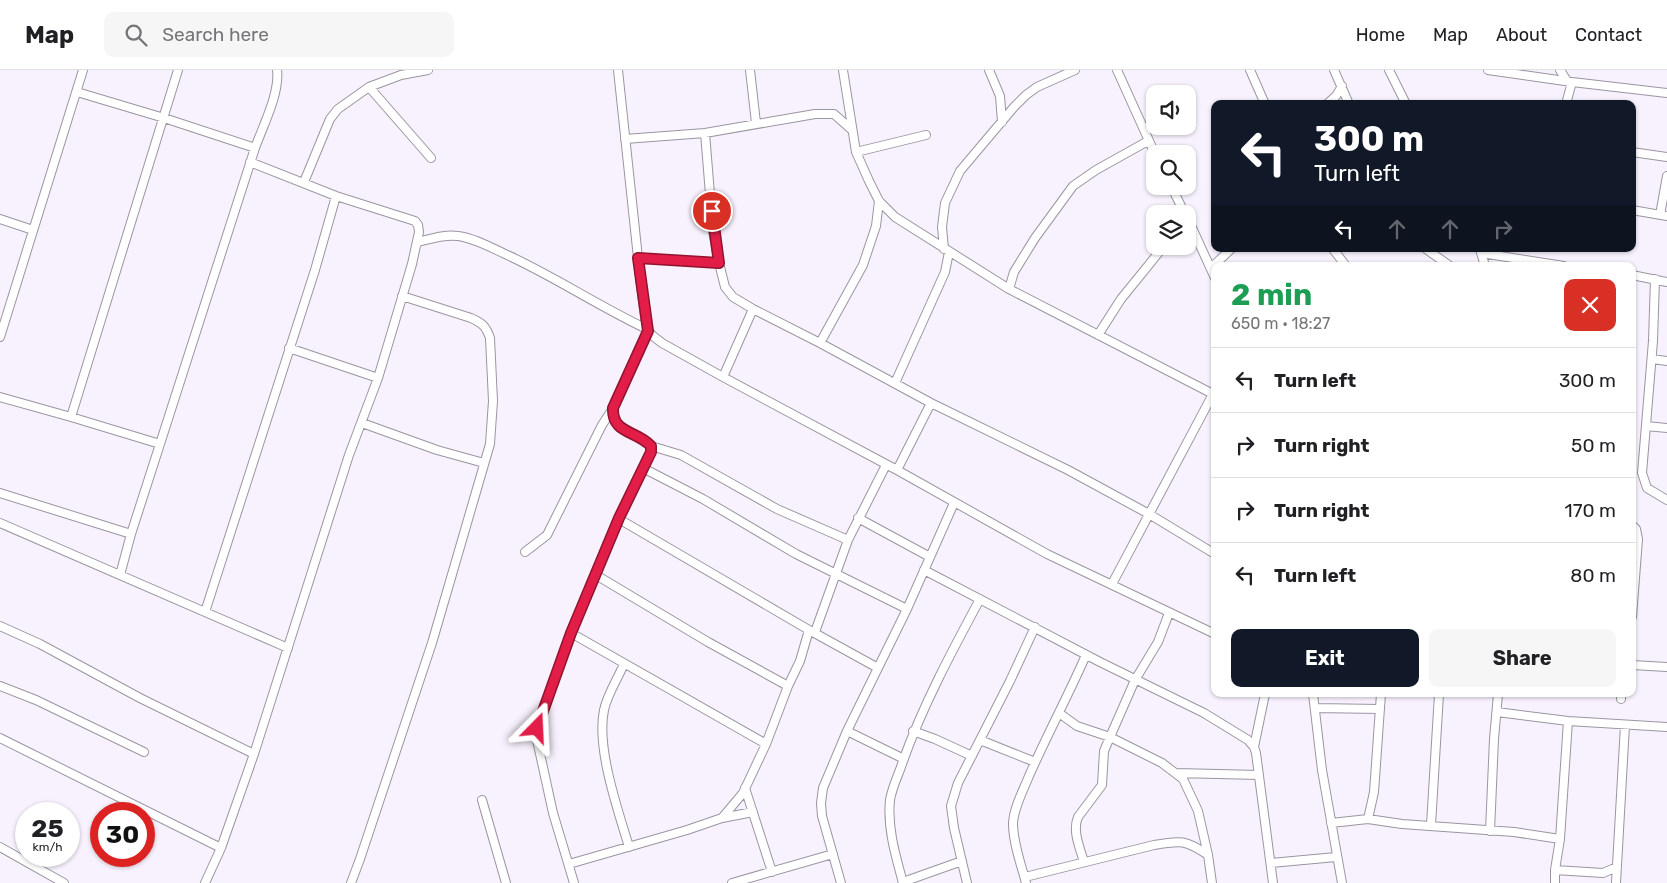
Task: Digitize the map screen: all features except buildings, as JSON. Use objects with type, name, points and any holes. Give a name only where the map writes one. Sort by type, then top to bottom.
[{"type":"street","points":[[0,337],[83,70]]},
{"type":"street","points":[[71,416],[178,70]]},
{"type":"street","points":[[120,575],[131,534],[276,85],[277,70]]},
{"type":"street","points":[[304,182],[330,119],[338,109],[369,87],[400,72],[428,70]]},
{"type":"street","points":[[524,552],[547,535],[602,425],[613,408],[648,330],[638,258],[618,70]]},
{"type":"street","points":[[750,70],[756,123]]},
{"type":"street","points":[[843,70],[856,152],[880,200],[895,217],[1008,289],[1211,391]]},
{"type":"street","points":[[989,70],[1000,96],[1002,122]]},
{"type":"street","points":[[895,383],[945,272],[946,250],[943,214],[949,193],[960,171],[1014,107],[1032,91],[1075,70]]},
{"type":"street","points":[[1127,70],[1118,72],[1150,145]]},
{"type":"street","points":[[1250,70],[1263,100]]},
{"type":"street","points":[[1334,70],[1347,100]]},
{"type":"street","points":[[1389,70],[1404,100]]},
{"type":"street","points":[[1488,70],[1667,93]]},
{"type":"street","points":[[1560,70],[1570,82]]},
{"type":"street","points":[[1567,100],[1570,82]]},
{"type":"street","points":[[1332,100],[1342,86]]},
{"type":"street","points":[[369,87],[431,158]]},
{"type":"street","points":[[77,92],[255,148]]},
{"type":"street","points":[[625,138],[705,132],[826,113],[834,114],[852,130]]},
{"type":"street","points":[[705,132],[714,231],[719,263],[725,287],[733,296],[753,309],[931,403],[1068,470],[1149,514],[1211,552]]},
{"type":"street","points":[[856,152],[926,135]]},
{"type":"street","points":[[1008,289],[1014,272],[1035,238],[1073,186],[1096,170],[1148,141]]},
{"type":"street","points":[[1636,153],[1667,157]]},
{"type":"street","points":[[205,883],[221,848],[254,754],[349,455],[378,378],[419,232],[415,221],[336,196],[250,162]]},
{"type":"street","points":[[1636,211],[1664,216],[1667,176]]},
{"type":"street","points":[[205,612],[315,270],[336,196]]},
{"type":"street","points":[[820,343],[864,265],[876,226],[880,200]]},
{"type":"street","points":[[0,219],[33,230]]},
{"type":"street","points":[[417,242],[449,235],[460,236],[473,240],[542,272],[648,330],[662,343],[897,470],[1047,554],[1211,632]]},
{"type":"street","points":[[1196,237],[1210,268]]},
{"type":"street","points":[[1217,262],[1228,252]]},
{"type":"street","points":[[1335,252],[1343,262]]},
{"type":"street","points":[[1430,252],[1444,262]]},
{"type":"street","points":[[1484,252],[1526,262]]},
{"type":"street","points":[[1098,335],[1121,299],[1157,255]]},
{"type":"street","points":[[638,258],[719,263]]},
{"type":"street","points":[[1636,276],[1667,282]]},
{"type":"street","points":[[1655,279],[1652,359],[1642,464],[1643,478],[1647,488],[1667,500]]},
{"type":"street","points":[[351,883],[432,643],[490,444],[493,401],[490,338],[487,328],[482,322],[402,296]]},
{"type":"street","points":[[723,377],[753,309]]},
{"type":"street","points":[[289,348],[378,378]]},
{"type":"street","points":[[1652,359],[1667,361]]},
{"type":"street","points":[[0,398],[71,416],[160,444]]},
{"type":"street","points":[[1112,584],[1211,398]]},
{"type":"street","points":[[897,470],[931,403]]},
{"type":"street","points":[[613,408],[613,418],[616,424],[638,435],[651,446],[681,456],[771,505],[848,540]]},
{"type":"street","points":[[362,424],[437,450],[484,463]]},
{"type":"street","points":[[1646,426],[1667,428]]},
{"type":"street","points":[[574,883],[553,813],[537,734],[539,720],[549,699],[571,633],[619,518],[651,452],[651,446]]},
{"type":"street","points":[[722,818],[745,788],[766,744],[788,686],[837,575],[848,540],[886,465]]},
{"type":"street","points":[[642,468],[703,499],[774,542],[907,609]]},
{"type":"street","points":[[0,493],[131,534]]},
{"type":"street","points":[[841,883],[834,854],[825,833],[821,802],[823,788],[847,731],[907,609],[954,503]]},
{"type":"street","points":[[619,518],[878,668]]},
{"type":"street","points":[[858,518],[930,557]]},
{"type":"street","points":[[0,524],[288,648]]},
{"type":"street","points":[[1636,528],[1638,539],[1636,565]]},
{"type":"street","points":[[924,570],[1086,655],[1204,713],[1243,736],[1254,747]]},
{"type":"street","points":[[596,575],[708,642],[788,686]]},
{"type":"street","points":[[962,861],[903,883],[893,836],[890,800],[914,732],[980,599]]},
{"type":"street","points":[[1084,862],[1076,822],[1102,785],[1104,751],[1135,680],[1158,642],[1169,613]]},
{"type":"street","points":[[0,626],[40,644],[140,698],[254,754]]},
{"type":"street","points":[[967,883],[951,806],[958,783],[1035,628]]},
{"type":"street","points":[[571,633],[766,744]]},
{"type":"street","points":[[1086,655],[1018,803],[1013,823],[1015,839],[1026,880],[1084,862],[1176,841],[1190,844],[1208,855]]},
{"type":"street","points":[[624,664],[605,706],[602,722],[613,792],[628,847]]},
{"type":"street","points":[[1636,665],[1667,667]]},
{"type":"street","points":[[0,686],[36,700],[144,752]]},
{"type":"street","points":[[1265,697],[1254,747],[1273,883]]},
{"type":"street","points":[[1313,697],[1322,770],[1342,883]]},
{"type":"street","points":[[1368,819],[1374,792],[1381,697]]},
{"type":"street","points":[[1431,825],[1439,697]]},
{"type":"street","points":[[1490,831],[1498,697]]},
{"type":"street","points":[[1315,708],[1380,709]]},
{"type":"street","points":[[1496,712],[1568,721],[1667,727]]},
{"type":"street","points":[[1059,713],[1077,726],[1110,736],[1162,763],[1184,779],[1198,811],[1212,883]]},
{"type":"street","points":[[1555,883],[1568,721]]},
{"type":"street","points":[[1616,883],[1625,725]]},
{"type":"street","points":[[847,731],[904,759]]},
{"type":"street","points":[[914,732],[935,739],[972,756]]},
{"type":"street","points":[[0,738],[221,848]]},
{"type":"street","points":[[980,740],[1036,762]]},
{"type":"street","points":[[1176,773],[1259,775]]},
{"type":"street","points":[[745,788],[772,872]]},
{"type":"street","points":[[482,800],[506,883]]},
{"type":"street","points":[[569,864],[694,828],[722,818],[753,812]]},
{"type":"street","points":[[1331,823],[1368,819],[1402,824],[1540,835],[1560,839]]},
{"type":"street","points":[[0,847],[64,883]]},
{"type":"street","points":[[732,883],[834,854]]},
{"type":"street","points":[[1271,863],[1336,856]]},
{"type":"street","points":[[1555,870],[1603,873],[1617,867]]},
{"type":"route","points":[[537,728],[549,699],[571,633],[619,518],[651,452],[651,446],[646,440],[623,429],[616,424],[613,418],[613,408],[648,331],[638,258],[719,263],[712,211]]}]
